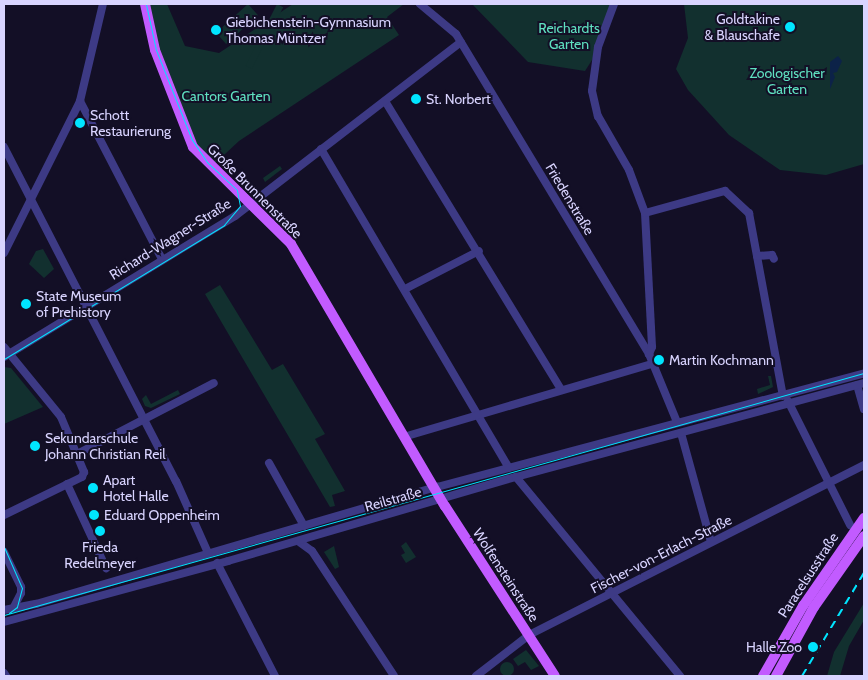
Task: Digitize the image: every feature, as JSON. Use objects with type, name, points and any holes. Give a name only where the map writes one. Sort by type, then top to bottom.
[{"type":"main road","name":"Große Brunnenstraße","points":[[145,4],[155,50],[193,147],[291,244],[437,487]]},
{"type":"main road","name":"Wolfensteinstraße","points":[[437,487],[442,498],[555,676]]},
{"type":"main road","name":"Paracelsusstraße","points":[[763,676],[802,606],[856,526]]},
{"type":"main road","name":"Paracelsusstraße","points":[[776,676],[814,607],[862,539]]},
{"type":"street","points":[[4,253],[80,101],[103,4]]},
{"type":"street","name":"Friedenstraße","points":[[420,4],[456,34],[461,42],[649,354],[651,364],[677,422]]},
{"type":"street","points":[[614,4],[598,47],[592,91],[598,116],[629,170],[646,213],[652,347],[649,354]]},
{"type":"street","name":"Richard-Wagner-Straße","points":[[7,356],[249,204],[461,42]]},
{"type":"street","points":[[80,101],[162,260]]},
{"type":"street","points":[[385,101],[479,251],[561,389]]},
{"type":"street","points":[[4,146],[30,201],[144,419],[208,553]]},
{"type":"street","points":[[321,149],[510,468]]},
{"type":"street","points":[[646,213],[725,190],[749,212],[783,396],[789,403],[828,483],[856,526]]},
{"type":"street","points":[[405,289],[479,251]]},
{"type":"street","points":[[757,256],[772,255],[774,259]]},
{"type":"street","points":[[4,347],[7,356],[61,418],[84,475],[4,515]]},
{"type":"street","points":[[407,436],[651,364]]},
{"type":"street","name":"Reilstraße","points":[[4,610],[55,598],[437,487],[864,373]]},
{"type":"street","points":[[77,454],[214,383]]},
{"type":"street","points":[[861,384],[864,409]]},
{"type":"street","name":"Reilstraße","points":[[4,622],[298,541],[516,477],[861,384]]},
{"type":"street","points":[[681,433],[711,542]]},
{"type":"street","points":[[269,464],[304,526]]},
{"type":"street","name":"Fischer-von-Erlach-Straße","points":[[476,676],[529,635],[864,465]]},
{"type":"street","points":[[516,477],[680,676]]},
{"type":"street","points":[[67,484],[106,568]]},
{"type":"street","points":[[312,551],[314,535]]},
{"type":"street","points":[[298,541],[312,551],[394,676]]},
{"type":"street","points":[[4,552],[20,587],[21,594],[14,607]]},
{"type":"street","points":[[217,563],[275,676]]},
{"type":"street","points":[[4,672],[6,676]]},
{"type":"green space","name":"Cantors Garten","points":[[147,4],[167,4],[185,46],[219,53],[293,4],[404,4],[387,17],[399,35],[239,141],[211,167],[195,145],[157,50]]},
{"type":"green space","points":[[248,4],[258,15],[226,44],[216,33]]},
{"type":"green space","points":[[277,4],[283,7],[252,69],[246,65]]},
{"type":"green space","name":"Reichardts Garten","points":[[472,4],[615,4],[601,46],[585,71],[528,62]]},
{"type":"green space","name":"Zoologischer Garten","points":[[684,4],[864,4],[864,164],[826,175],[780,170],[729,135],[688,90],[676,69],[688,38]]},
{"type":"green space","points":[[280,166],[282,169],[265,182],[263,178]]},
{"type":"green space","points":[[43,249],[54,269],[44,278],[29,264],[36,251]]},
{"type":"green space","points":[[220,285],[272,370],[283,364],[325,434],[315,439],[345,491],[332,495],[335,506],[330,507],[205,294]]},
{"type":"green space","points":[[4,367],[11,368],[43,407],[4,424]]},
{"type":"green space","points":[[768,376],[771,376],[773,387],[758,394],[757,389],[770,385]]},
{"type":"green space","points":[[178,390],[180,394],[151,408],[145,406],[142,399],[146,395],[151,404]]},
{"type":"green space","points":[[406,542],[416,557],[406,563],[401,555],[405,553],[401,546]]},
{"type":"green space","points":[[334,546],[339,567],[335,569],[324,552]]},
{"type":"green space","points":[[864,603],[864,620],[849,646],[840,676],[827,676],[834,652]]},
{"type":"green space","points":[[526,650],[539,666],[531,670],[525,662],[518,666],[513,659]]},
{"type":"green space","points":[[507,662],[512,664],[514,669],[512,674],[507,676],[502,674],[500,669],[502,664]]},
{"type":"water","points":[[838,56],[842,61],[837,72],[833,73],[835,77],[830,89],[830,62]]},
{"type":"tram line","points":[[4,359],[224,225],[240,206],[237,190],[207,162],[192,140],[156,50],[146,4]]},
{"type":"tram line","points":[[4,615],[864,373]]},
{"type":"tram line","points":[[4,547],[22,588],[17,607],[9,613]]},
{"type":"railway","points":[[802,676],[864,573]]},
{"type":"place","name":"Goldtakine & Blauschafe","points":[[790,27]]},
{"type":"place","name":"Giebichenstein-Gymnasium Thomas Müntzer","points":[[216,30]]},
{"type":"place","name":"St. Norbert","points":[[416,99]]},
{"type":"place","name":"Schott Restaurierung","points":[[80,123]]},
{"type":"place","name":"State Museum of Prehistory","points":[[26,304]]},
{"type":"place","name":"Martin Kochmann","points":[[659,360]]},
{"type":"place","name":"Sekundarschule Johann Christian Reil","points":[[35,446]]},
{"type":"place","name":"Apart Hotel Halle","points":[[93,488]]},
{"type":"place","name":"Eduard Oppenheim","points":[[94,515]]},
{"type":"place","name":"Frieda Redelmeyer","points":[[100,531]]},
{"type":"place","name":"Halle Zoo","points":[[813,647]]}]
